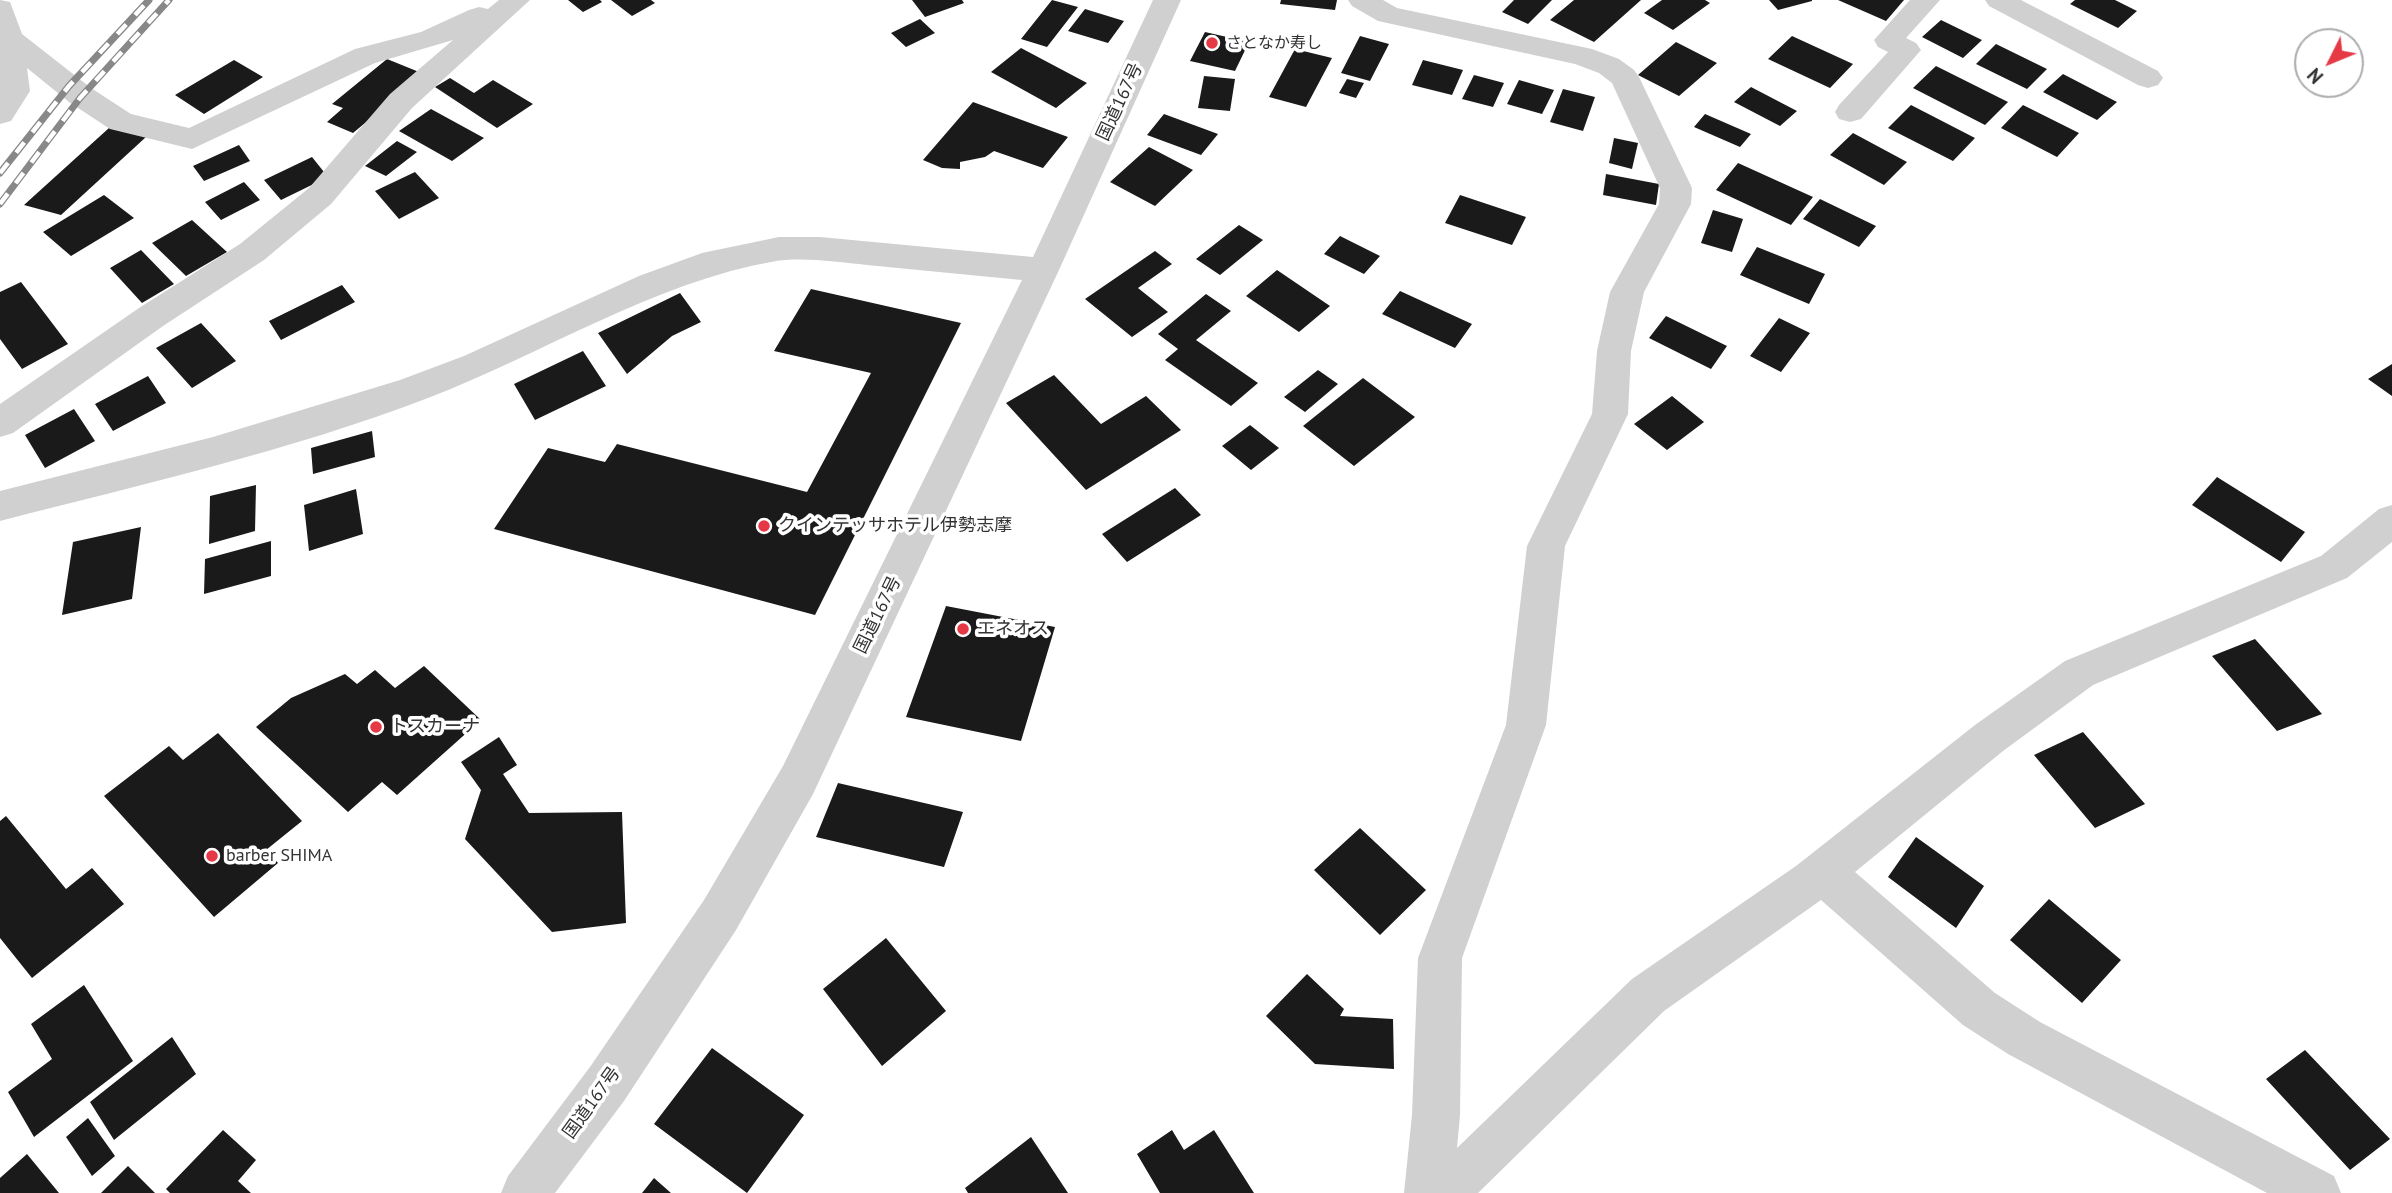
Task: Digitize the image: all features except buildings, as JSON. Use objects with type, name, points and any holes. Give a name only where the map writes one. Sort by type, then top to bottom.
[{"type":"street","points":[[9,38],[80,95],[121,122],[192,139],[365,57],[431,39],[510,0]]},
{"type":"street","points":[[0,423],[151,317],[262,244],[320,196],[401,101],[516,0]]},
{"type":"street","name":"国道167号","points":[[525,1193],[607,1084],[720,915],[798,780],[1043,270],[1167,0]]},
{"type":"street","points":[[1362,0],[1388,15],[1582,56],[1609,66],[1624,77],[1676,188],[1672,212],[1627,292],[1614,351],[1610,414],[1546,546],[1526,725],[1440,958],[1436,1115],[1428,1193]]},
{"type":"street","points":[[1850,112],[1906,50],[1888,40],[1926,0]]},
{"type":"street","points":[[1999,0],[2148,78]]},
{"type":"street","points":[[0,8],[9,38],[15,91],[0,114]]},
{"type":"street","points":[[0,506],[213,451],[387,398],[476,365],[651,285],[715,262],[779,249],[820,249],[1043,270]]},
{"type":"street","points":[[1441,1193],[1480,1160],[1648,995],[1822,872],[1989,738],[2078,673],[2334,567],[2392,520]]},
{"type":"street","points":[[1822,872],[1979,1009],[2024,1038],[2317,1193]]},
{"type":"railway","points":[[0,173],[69,86],[149,0]]},
{"type":"railway","points":[[0,204],[80,98],[169,0]]},
{"type":"place","name":"さとなか寿し","points":[[1212,43]]},
{"type":"place","name":"クインテッサホテル伊勢志摩","points":[[764,526]]},
{"type":"place","name":"エネオス","points":[[963,629]]},
{"type":"place","name":"トスカーナ","points":[[376,727]]},
{"type":"place","name":"barber SHIMA","points":[[212,856]]}]
